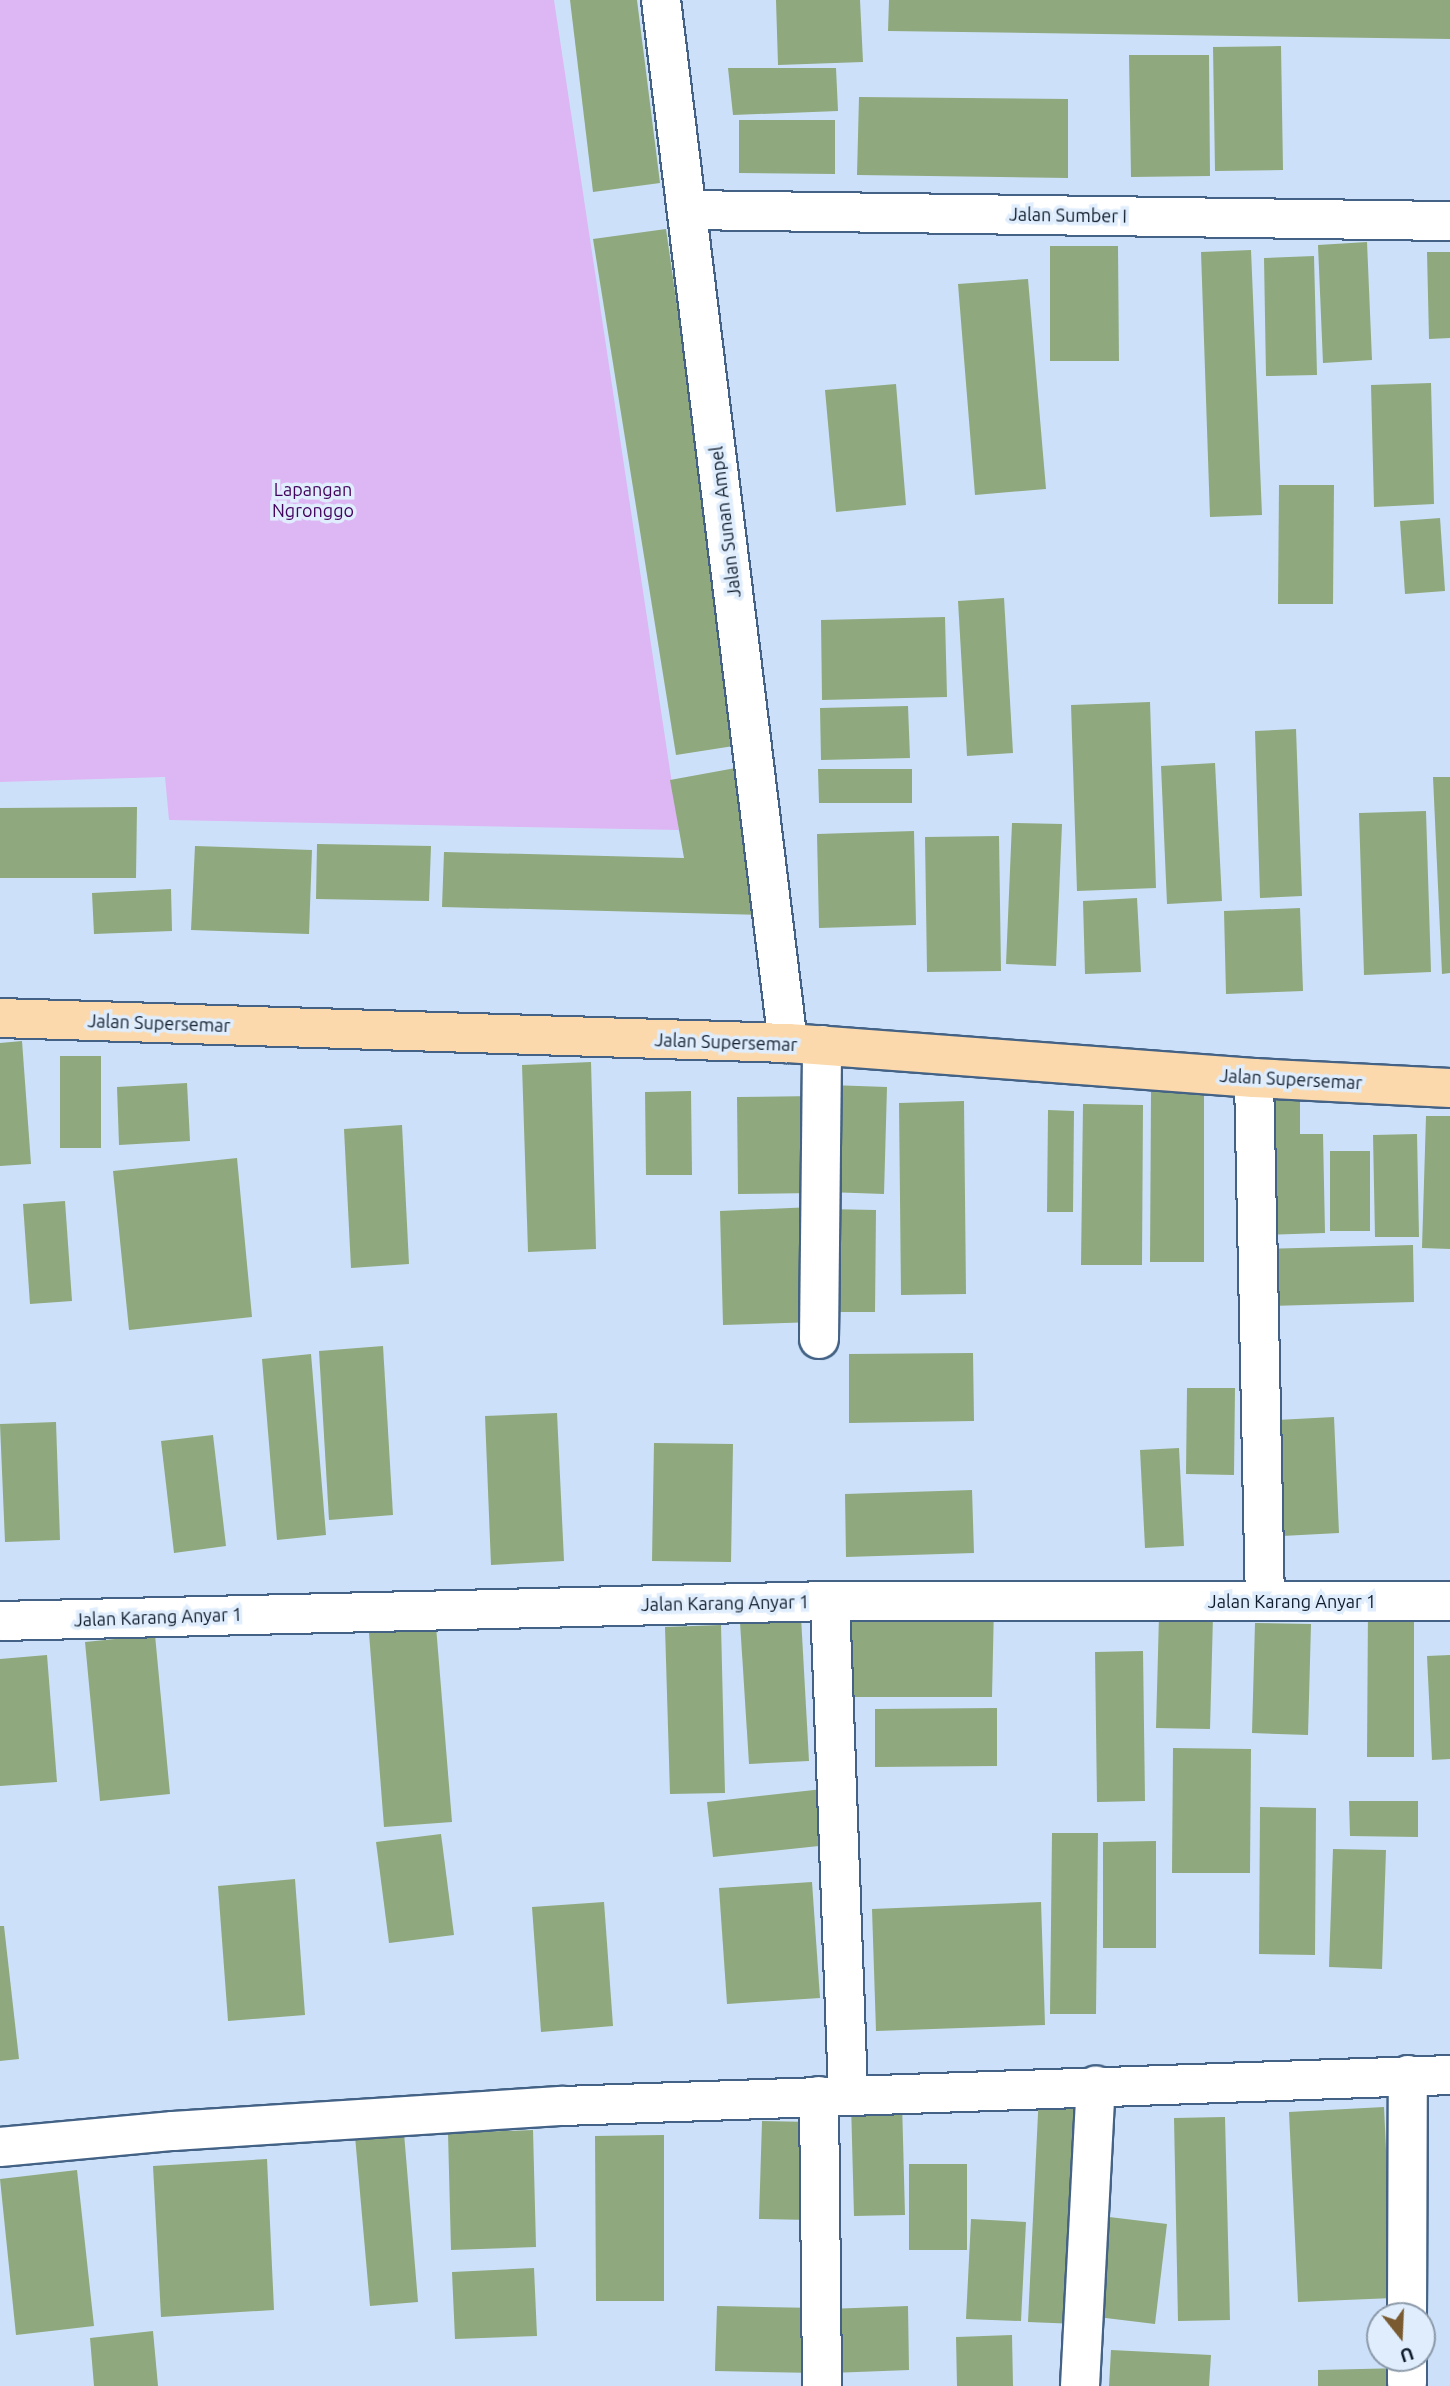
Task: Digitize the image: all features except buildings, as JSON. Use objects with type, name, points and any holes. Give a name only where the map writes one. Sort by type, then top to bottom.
[{"type":"main road","name":"Jalan Supersemar","points":[[0,1018],[805,1044],[1254,1078],[1450,1088]]},
{"type":"street","name":"Jalan Sunan Ampel","points":[[661,0],[687,210],[805,1044],[819,1339]]},
{"type":"street","name":"Jalan Sumber I","points":[[687,210],[1450,221]]},
{"type":"street","points":[[1254,1078],[1265,1601]]},
{"type":"street","points":[[822,2386],[834,2096],[830,1601]]},
{"type":"street","name":"Jalan Karang Anyar 1","points":[[0,1621],[830,1601],[1450,1601]]},
{"type":"street","points":[[1407,2302],[1408,2075]]},
{"type":"street","points":[[0,2147],[173,2131],[563,2106],[1096,2085],[1450,2075]]},
{"type":"street","points":[[1080,2386],[1096,2085]]},
{"type":"green space","name":"Lapangan Ngronggo","points":[[0,0],[554,0],[679,830],[169,820],[165,777],[0,782]]}]
